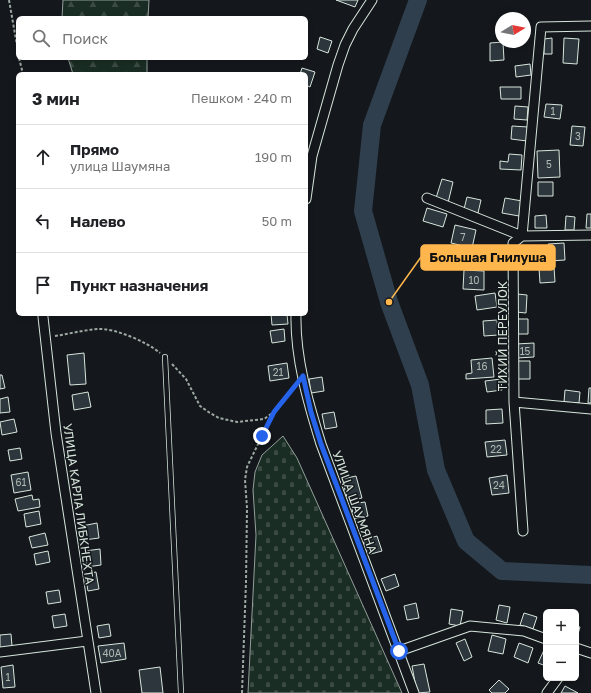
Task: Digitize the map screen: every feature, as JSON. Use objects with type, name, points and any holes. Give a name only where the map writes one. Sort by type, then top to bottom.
[{"type":"street","points":[[308,185],[312,156],[329,94],[345,45],[353,28],[372,0]]},
{"type":"street","name":"ТИХИЙ ПЕРЕУЛОК","points":[[523,531],[514,402],[513,242],[522,236],[541,27],[591,26]]},
{"type":"street","points":[[427,198],[522,236],[591,235]]},
{"type":"street","name":"УЛИЦА ШАУМЯНА","points":[[296,316],[297,346],[311,412],[321,444],[414,693]]},
{"type":"street","name":"УЛИЦА КАРЛА ЛИБКНЕХТА","points":[[43,317],[56,433],[96,693]]},
{"type":"street","points":[[514,402],[591,409]]},
{"type":"street","points":[[399,651],[470,626],[524,632],[543,638]]},
{"type":"street","points":[[0,652],[87,641]]},
{"type":"street","points":[[579,650],[591,652]]},
{"type":"street","points":[[547,693],[556,681]]},
{"type":"lane","points":[[165,357],[182,693]]},
{"type":"path","points":[[9,0],[16,39]]},
{"type":"path","points":[[20,60],[23,72]]},
{"type":"path","points":[[46,337],[98,329],[108,330],[146,344],[165,357],[186,379],[200,406],[210,414],[219,418],[237,422],[264,419],[274,412]]},
{"type":"path","points":[[242,693],[247,560],[247,508],[245,480],[247,467],[274,412],[303,376]]},
{"type":"green space","points":[[63,0],[149,0],[148,16],[62,16]]},
{"type":"green space","points":[[69,60],[147,60],[147,72],[72,72]]},
{"type":"green space","points":[[283,436],[297,458],[402,693],[248,693],[256,535],[253,490],[255,472],[262,455]]},
{"type":"building","points":[[336,0],[358,0],[355,7]]},
{"type":"building","points":[[320,37],[332,41],[328,53],[317,49]]},
{"type":"building","points":[[552,38],[552,54],[544,54],[544,39]]},
{"type":"building","points":[[564,38],[579,39],[577,64],[563,63]]},
{"type":"building","points":[[490,43],[495,43],[495,48],[503,48],[504,60],[490,61]]},
{"type":"building","points":[[530,64],[531,75],[516,77],[515,66]]},
{"type":"building","points":[[302,68],[315,72],[310,87],[308,86],[308,72],[301,72]]},
{"type":"building","points":[[500,87],[521,87],[521,99],[501,99]]},
{"type":"building","points":[[546,104],[562,105],[560,119],[544,117]]},
{"type":"building","points":[[515,106],[528,107],[527,120],[514,119]]},
{"type":"building","points":[[512,126],[528,127],[527,141],[511,139]]},
{"type":"building","points":[[572,126],[585,127],[583,146],[570,145]]},
{"type":"building","points":[[559,150],[560,177],[538,178],[537,151]]},
{"type":"building","points":[[509,154],[522,155],[521,170],[500,169],[500,161],[508,162]]},
{"type":"building","points":[[442,179],[453,182],[448,203],[436,198]]},
{"type":"building","points":[[538,182],[553,182],[553,196],[538,196]]},
{"type":"building","points":[[467,197],[481,200],[478,213],[464,209]]},
{"type":"building","points":[[505,198],[522,201],[519,216],[502,213]]},
{"type":"building","points":[[427,208],[447,214],[443,227],[423,221]]},
{"type":"building","points":[[587,214],[591,214],[591,228],[586,228]]},
{"type":"building","points":[[546,215],[547,228],[535,228],[535,216]]},
{"type":"building","points":[[566,216],[575,217],[574,230],[565,230]]},
{"type":"building","points":[[455,225],[476,230],[472,248],[451,243]]},
{"type":"building","points":[[564,243],[565,260],[549,261],[548,244]]},
{"type":"building","points":[[554,267],[555,282],[540,283],[539,268]]},
{"type":"building","points":[[464,270],[484,271],[484,290],[463,289]]},
{"type":"building","points":[[495,293],[497,307],[477,310],[475,296]]},
{"type":"building","points":[[517,294],[527,295],[526,313],[516,312]]},
{"type":"building","points":[[271,316],[287,316],[288,324],[272,325]]},
{"type":"building","points":[[517,319],[528,319],[528,334],[517,334]]},
{"type":"building","points":[[497,320],[498,335],[484,336],[483,321]]},
{"type":"building","points":[[284,329],[285,341],[272,343],[270,331]]},
{"type":"building","points":[[534,343],[534,357],[517,358],[516,344]]},
{"type":"building","points":[[84,353],[86,384],[70,385],[67,355]]},
{"type":"building","points":[[492,358],[494,377],[466,379],[466,374],[472,373],[471,360]]},
{"type":"building","points":[[517,361],[530,361],[530,379],[517,379]]},
{"type":"building","points":[[287,363],[289,378],[270,381],[268,366]]},
{"type":"building","points":[[0,375],[2,375],[5,388],[0,389]]},
{"type":"building","points":[[322,377],[324,391],[311,393],[309,379]]},
{"type":"building","points":[[501,379],[502,390],[487,392],[485,381]]},
{"type":"building","points":[[589,388],[591,388],[591,403],[588,403]]},
{"type":"building","points":[[565,390],[580,392],[579,403],[564,402]]},
{"type":"building","points":[[88,392],[91,407],[74,410],[72,395]]},
{"type":"building","points":[[8,397],[10,412],[0,413],[0,399]]},
{"type":"building","points":[[502,409],[503,423],[486,424],[486,410]]},
{"type":"building","points":[[334,412],[337,427],[325,429],[322,414]]},
{"type":"building","points":[[14,419],[17,432],[2,435],[0,422]]},
{"type":"building","points":[[505,440],[507,455],[487,457],[485,442]]},
{"type":"building","points":[[20,448],[22,459],[10,461],[8,450]]},
{"type":"building","points":[[28,472],[31,490],[14,493],[11,475]]},
{"type":"building","points":[[507,475],[509,493],[492,495],[489,478]]},
{"type":"building","points":[[356,476],[362,498],[348,501],[342,479]]},
{"type":"building","points":[[32,495],[33,500],[39,499],[40,507],[18,511],[15,499]]},
{"type":"building","points":[[365,502],[368,516],[354,519],[351,504]]},
{"type":"building","points":[[39,511],[41,524],[26,527],[24,514]]},
{"type":"building","points":[[97,523],[99,538],[84,540],[82,526]]},
{"type":"building","points":[[45,533],[48,545],[32,548],[29,537]]},
{"type":"building","points":[[377,536],[382,551],[367,555],[363,540]]},
{"type":"building","points":[[100,549],[101,565],[87,567],[85,551]]},
{"type":"building","points":[[48,551],[50,562],[36,565],[34,554]]},
{"type":"building","points":[[96,572],[99,589],[88,591],[85,574]]},
{"type":"building","points":[[395,574],[399,586],[386,591],[381,579]]},
{"type":"building","points":[[59,590],[61,602],[48,604],[46,592]]},
{"type":"building","points":[[416,603],[419,618],[407,620],[404,606]]},
{"type":"building","points":[[499,605],[510,607],[507,623],[496,620]]},
{"type":"building","points":[[451,609],[463,611],[460,626],[449,624]]},
{"type":"building","points":[[524,613],[537,617],[533,629],[520,625]]},
{"type":"building","points":[[65,614],[67,626],[54,628],[52,616]]},
{"type":"building","points":[[109,624],[111,636],[99,638],[97,626]]},
{"type":"building","points":[[11,634],[12,646],[0,648],[0,635]]},
{"type":"building","points":[[492,635],[506,639],[503,654],[488,651]]},
{"type":"building","points":[[465,639],[472,657],[464,661],[456,643]]},
{"type":"building","points":[[124,643],[126,659],[101,663],[98,646]]},
{"type":"building","points":[[519,643],[533,648],[528,663],[514,657]]},
{"type":"building","points":[[543,652],[543,665],[538,663]]},
{"type":"building","points":[[424,664],[430,692],[417,693],[412,666]]},
{"type":"building","points":[[13,665],[15,687],[3,688],[1,667]]},
{"type":"building","points":[[160,667],[163,693],[142,693],[139,670]]},
{"type":"building","points":[[499,680],[509,689],[505,693],[492,693],[489,690]]},
{"type":"building","points":[[565,686],[578,693],[561,693]]},
{"type":"waterway","points":[[418,0],[372,125],[363,211],[389,302],[420,385],[436,470],[466,541],[502,571],[591,575]]},
{"type":"place","name":"Большая Гнилуша","points":[[389,302]]},
{"type":"route","points":[[262,436],[274,412],[290,390],[303,376],[311,412],[321,444],[399,651]]}]
